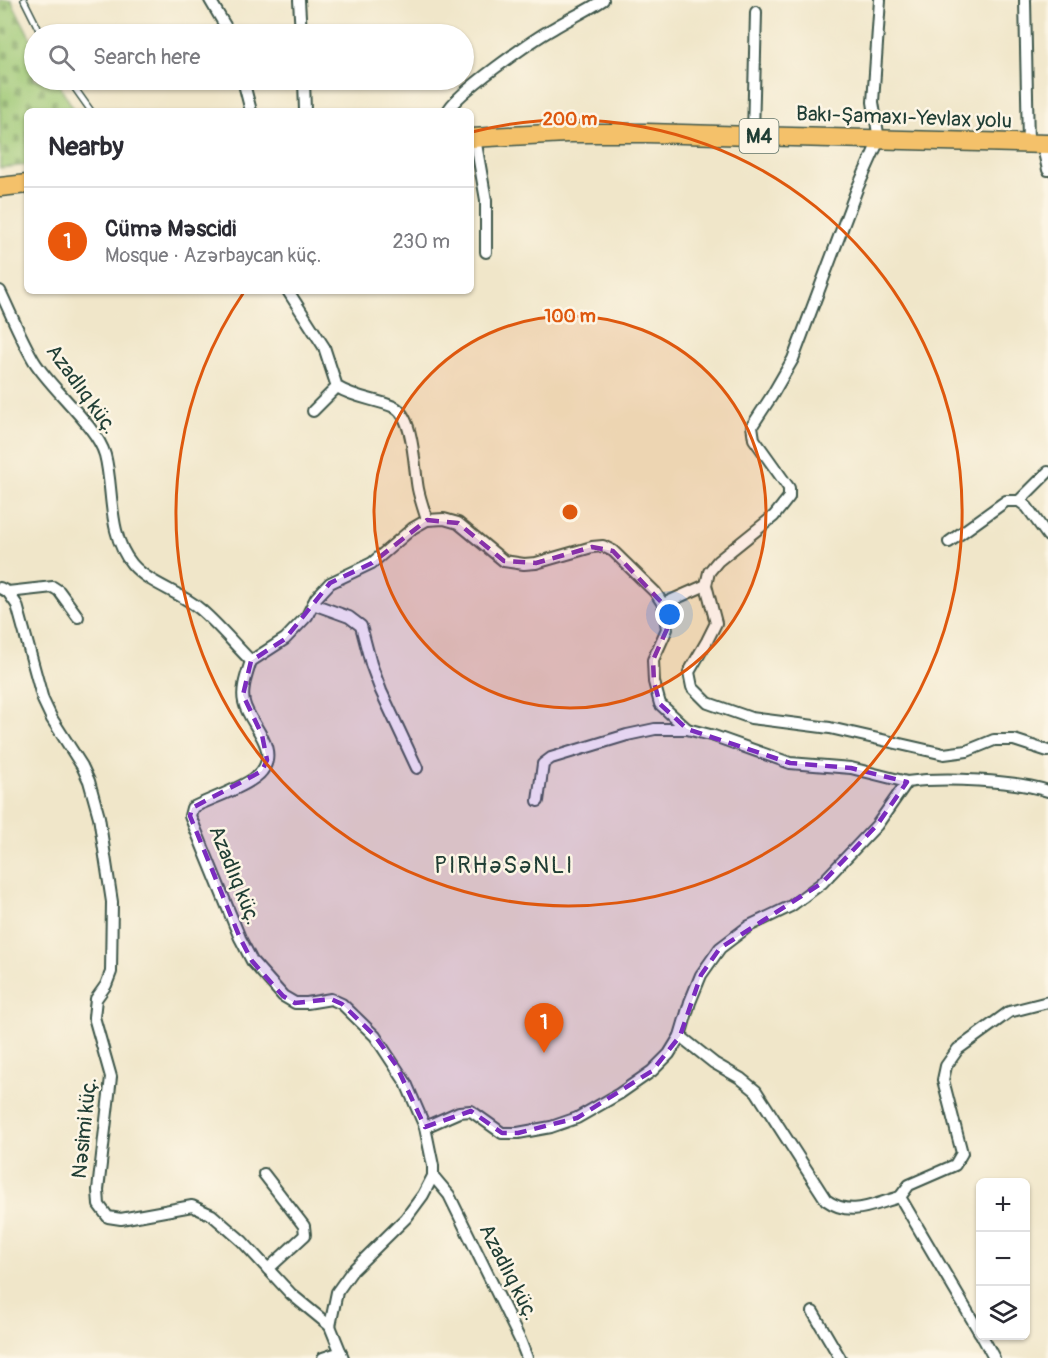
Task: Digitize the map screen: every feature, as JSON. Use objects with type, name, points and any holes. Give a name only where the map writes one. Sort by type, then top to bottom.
[{"type":"highway","name":"Bakı-Şamaxı-Yevlax yolu","points":[[474,138],[579,133],[1039,143]]},
{"type":"highway","points":[[0,188],[24,184]]},
{"type":"street","points":[[210,0],[224,24]]},
{"type":"street","points":[[299,0],[300,24]]},
{"type":"street","points":[[474,84],[553,28],[603,0]]},
{"type":"street","points":[[880,0],[873,102],[879,140],[857,189],[793,359],[752,426],[754,440],[789,488],[789,497],[774,516],[718,561],[709,573],[706,585],[716,623],[689,672],[692,687],[708,703],[751,718],[830,728],[944,754],[967,751],[994,740],[1014,740],[1048,751]]},
{"type":"street","points":[[1025,0],[1039,143],[1048,170]]},
{"type":"street","points":[[753,135],[756,12]]},
{"type":"street","points":[[246,90],[250,108]]},
{"type":"street","points":[[304,90],[304,108]]},
{"type":"street","points":[[449,108],[466,90]]},
{"type":"street","points":[[474,143],[486,200],[486,252]]},
{"type":"street","name":"Azadlıq küç.","points":[[0,291],[34,361],[99,440],[105,456],[111,510],[123,549],[130,562],[142,574],[177,593],[200,609],[251,661],[243,695],[244,706],[262,735],[267,750],[267,760],[262,771],[245,783],[192,808],[190,816],[240,938],[252,961],[283,996],[295,1003],[331,999],[342,1004],[375,1036],[406,1083],[425,1127]]},
{"type":"street","points":[[290,294],[324,347],[337,387],[348,394],[396,408],[405,418],[411,439],[418,489],[427,520]]},
{"type":"street","points":[[313,411],[337,387]]},
{"type":"street","points":[[1019,501],[1048,472]]},
{"type":"street","points":[[949,542],[1006,501],[1019,501],[1027,507],[1048,536]]},
{"type":"street","points":[[251,661],[285,639],[307,616],[313,604],[330,583],[372,562],[413,528],[427,520],[444,519],[458,523],[504,561],[514,563],[536,563],[592,547],[603,546],[614,551],[655,592],[663,604],[667,629],[653,660],[654,682],[660,704],[687,729]]},
{"type":"street","points":[[663,604],[706,585]]},
{"type":"street","points":[[4,590],[53,587],[59,591],[78,617]]},
{"type":"street","name":"Nəsimi küç.","points":[[4,590],[17,605],[43,700],[52,719],[82,766],[89,781],[99,817],[112,902],[111,972],[106,985],[96,999],[94,1017],[111,1077],[98,1190],[99,1205],[108,1217],[120,1219],[192,1206],[212,1215],[242,1241],[291,1294],[330,1326],[342,1355]]},
{"type":"street","points":[[313,604],[350,617],[361,626],[381,691],[417,768]]},
{"type":"street","points":[[538,801],[543,764],[551,758],[655,729],[687,729],[714,736],[790,763],[851,768],[907,782],[965,781],[1032,786],[1048,791]]},
{"type":"street","points":[[330,1326],[337,1292],[352,1271],[406,1218],[423,1195],[432,1176],[433,1166],[425,1127],[459,1112],[471,1111],[502,1133],[518,1133],[560,1124],[577,1118],[619,1094],[652,1071],[669,1054],[680,1036],[701,975],[720,948],[750,926],[791,906],[822,883],[877,825],[907,782]]},
{"type":"street","points":[[680,1036],[714,1063],[740,1078],[756,1091],[817,1188],[831,1204],[837,1208],[850,1210],[900,1197],[909,1185],[955,1165],[962,1154],[943,1080],[946,1066],[958,1048],[1009,1012],[1048,1002]]},
{"type":"street","points":[[264,1174],[304,1226],[305,1235],[268,1269]]},
{"type":"street","name":"Azadlıq küç.","points":[[432,1176],[449,1195],[527,1358]]},
{"type":"street","points":[[900,1197],[976,1326]]},
{"type":"street","points":[[813,1312],[840,1358]]},
{"type":"street","points":[[984,1340],[994,1358]]},
{"type":"street","points":[[323,1358],[342,1355]]},
{"type":"lane","points":[[24,0],[36,24]]},
{"type":"lane","points":[[76,90],[89,108]]},
{"type":"highlighted area","points":[[427,520],[458,523],[504,561],[536,563],[592,547],[613,551],[663,604],[667,629],[653,660],[654,682],[660,704],[687,729],[790,763],[851,768],[907,782],[877,825],[822,883],[720,948],[701,975],[680,1036],[652,1071],[577,1118],[518,1133],[502,1133],[471,1111],[425,1127],[396,1065],[375,1036],[342,1004],[331,999],[295,1003],[283,996],[252,961],[240,938],[190,816],[192,808],[262,771],[267,760],[262,735],[243,695],[251,661],[285,639],[330,583],[372,563]]},
{"type":"green space","points":[[0,0],[11,0],[24,25],[24,90],[62,90],[73,108],[24,108],[24,165],[0,168]]},
{"type":"place","name":"Cümə Məscidi","points":[[544,1053]]},
{"type":"district","name":"PIRHƏSƏNLI","points":[[504,865]]}]
